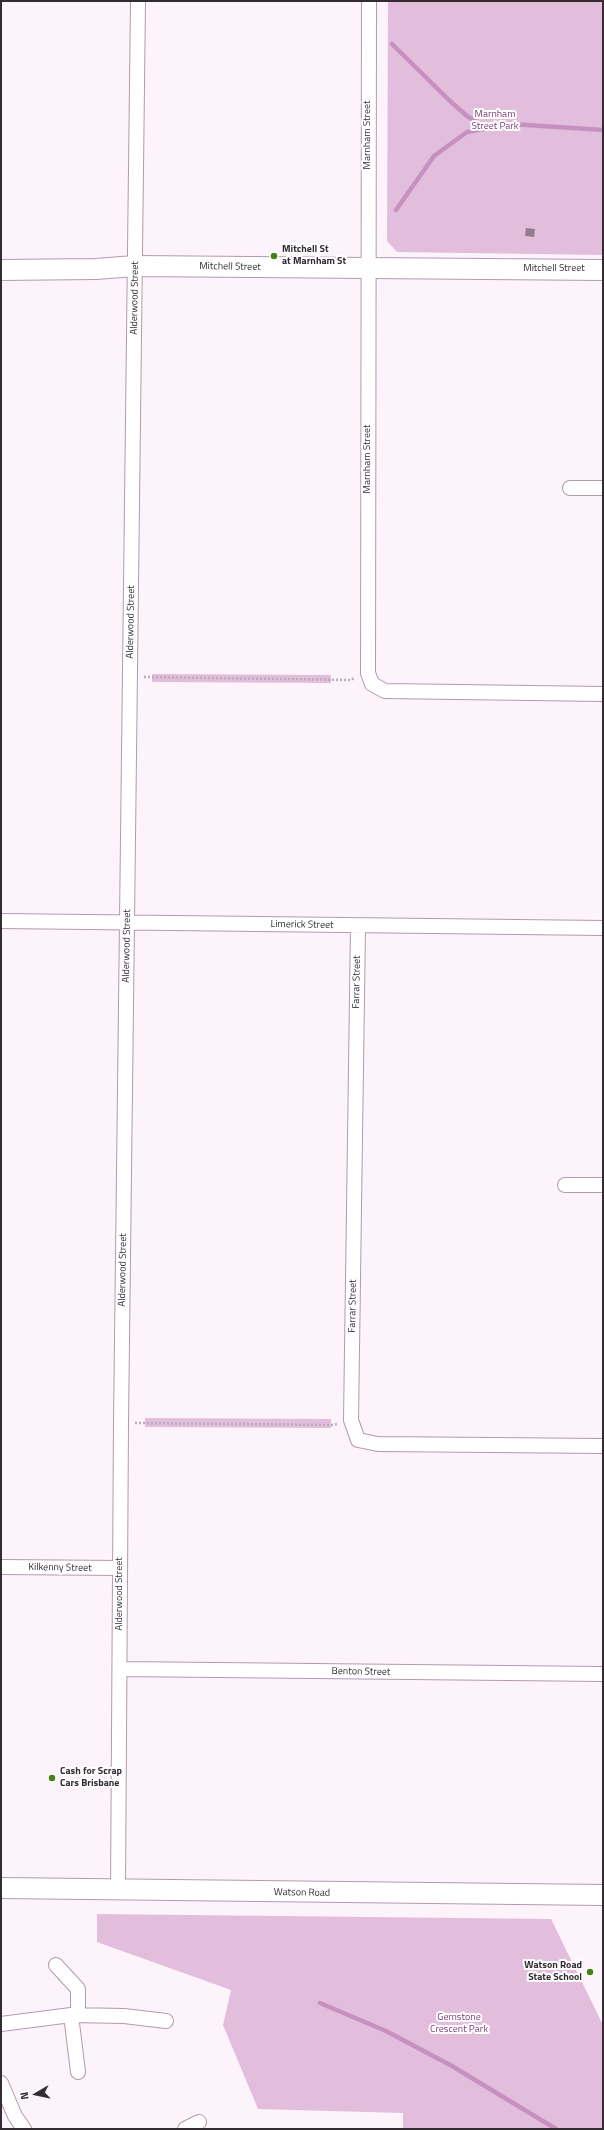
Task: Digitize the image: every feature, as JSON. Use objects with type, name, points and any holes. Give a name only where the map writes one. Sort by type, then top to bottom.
[{"type":"street","name":"Alderwood Street","points":[[118,1891],[121,1423],[138,1]]},
{"type":"street","name":"Marnham Street","points":[[368,673],[369,1]]},
{"type":"street","name":"Mitchell Street","points":[[1,270],[96,269],[135,266],[603,270]]},
{"type":"street","points":[[570,488],[603,488]]},
{"type":"street","points":[[368,673],[372,684],[385,691],[603,694]]},
{"type":"street","name":"Limerick Street","points":[[1,921],[603,928]]},
{"type":"street","name":"Farrar Street","points":[[358,926],[351,1420],[358,1440],[378,1444],[603,1446]]},
{"type":"street","points":[[565,1185],[603,1185]]},
{"type":"street","name":"Kilkenny Street","points":[[1,1567],[120,1568]]},
{"type":"street","name":"Benton Street","points":[[120,1669],[603,1674]]},
{"type":"street","name":"Watson Road","points":[[1,1888],[118,1891],[603,1895]]},
{"type":"street","points":[[56,1965],[78,1989],[74,2015],[78,2072]]},
{"type":"street","points":[[1,2024],[74,2015],[124,2016],[166,2021]]},
{"type":"street","points":[[1,2083],[15,2116],[24,2129]]},
{"type":"street","points":[[185,2129],[199,2122]]},
{"type":"path","points":[[130,676],[350,680],[368,673]]},
{"type":"path","points":[[121,1423],[332,1425],[351,1420]]},
{"type":"green space","name":"Marnham Street Park","points":[[388,1],[603,1],[603,255],[397,252],[387,241]]},
{"type":"green space","points":[[152,674],[331,675],[331,683],[152,682]]},
{"type":"green space","points":[[145,1418],[331,1419],[331,1428],[145,1427]]},
{"type":"green space","name":"Gemstone Crescent Park","points":[[97,1914],[551,1919],[603,2025],[603,2129],[403,2129],[403,2113],[258,2109],[223,2025],[231,1990],[97,1942]]},
{"type":"building","points":[[526,228],[535,229],[534,237],[525,236]]},
{"type":"waterway","points":[[392,44],[451,102],[467,116],[487,128]]},
{"type":"waterway","points":[[396,210],[434,156],[467,132],[512,124],[603,130]]},
{"type":"waterway","points":[[320,2003],[386,2031],[452,2066],[556,2129]]},
{"type":"place","name":"Mitchell St at Marnham St","points":[[274,256]]},
{"type":"place","name":"Cash for Scrap Cars Brisbane","points":[[52,1778]]},
{"type":"place","name":"Watson Road State School","points":[[590,1972]]}]
